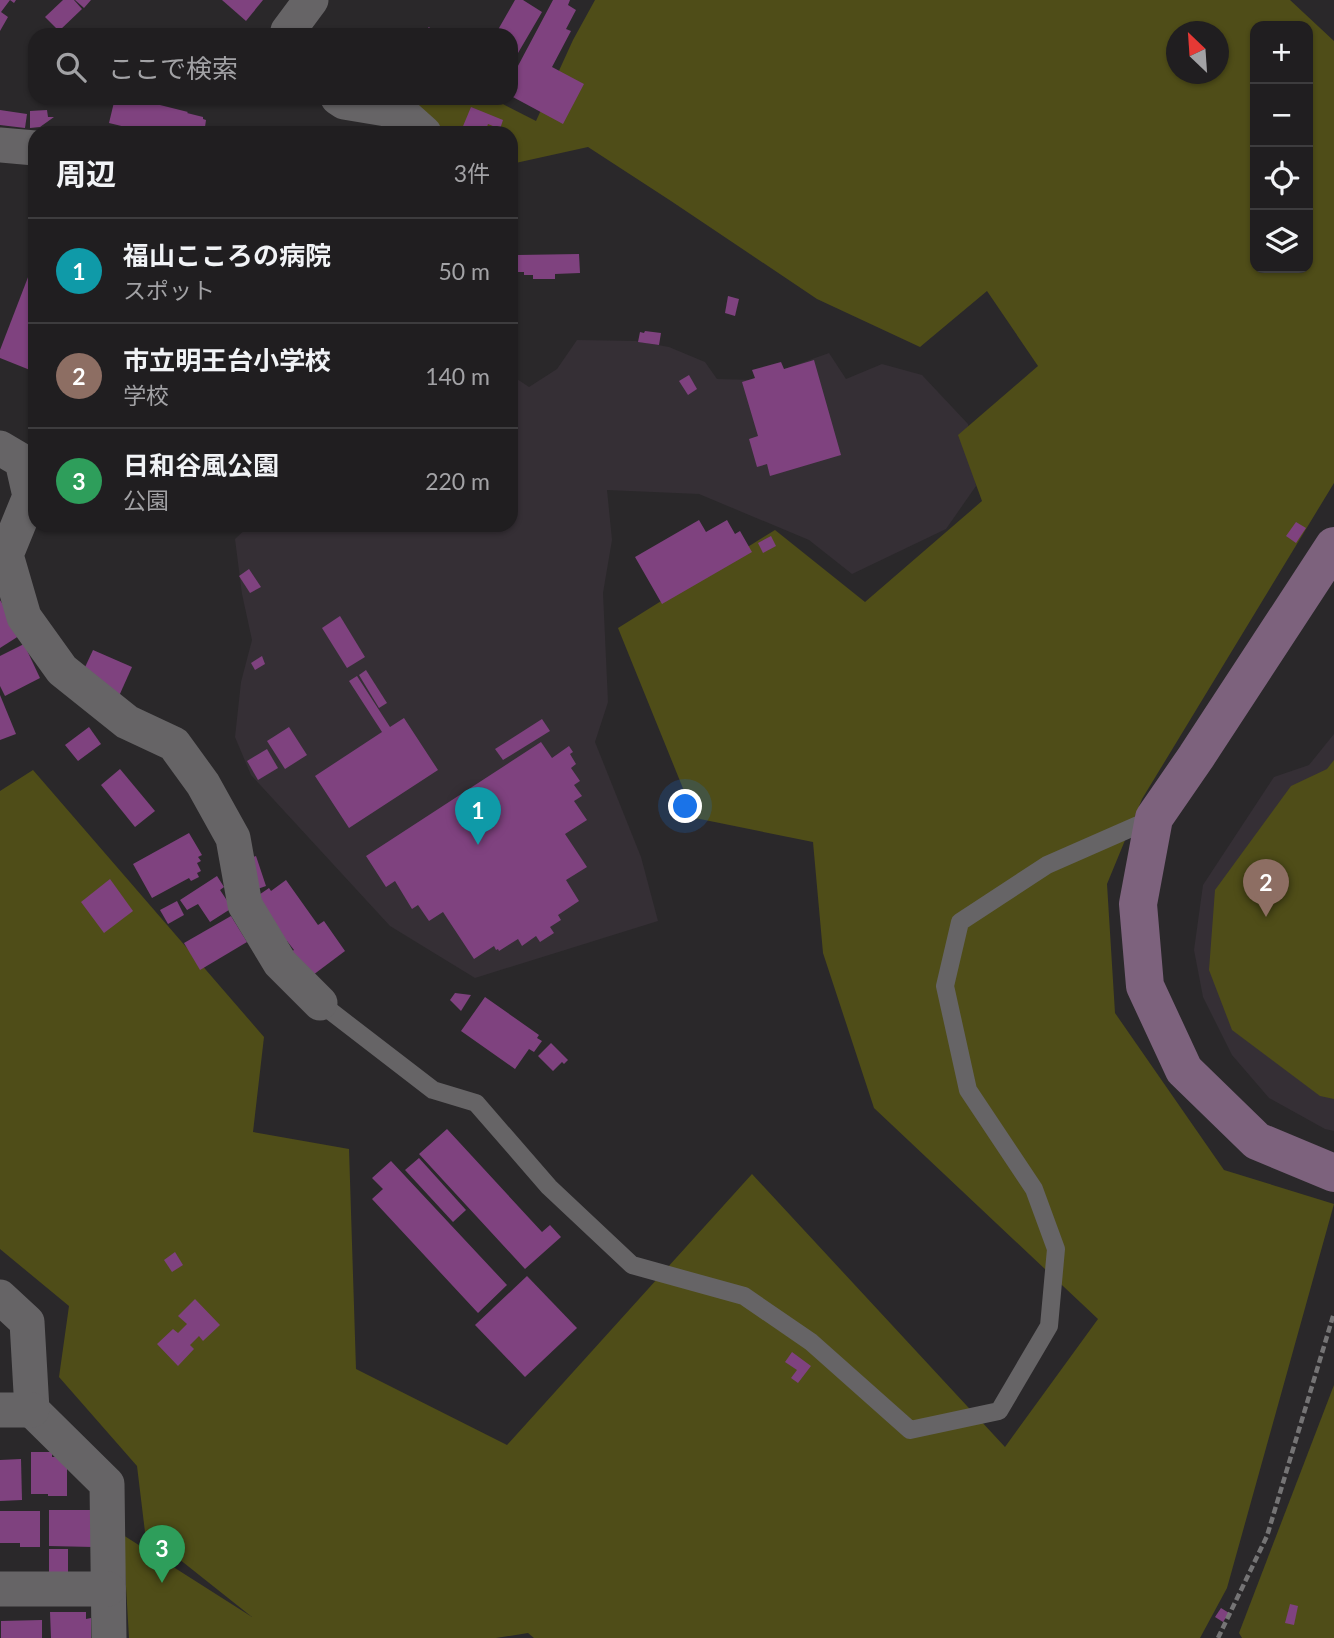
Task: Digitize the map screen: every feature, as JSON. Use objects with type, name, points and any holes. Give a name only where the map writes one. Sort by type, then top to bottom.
[{"type":"street","points":[[290,28],[311,0]]},
{"type":"street","points":[[362,105],[392,110],[405,116],[416,126]]},
{"type":"street","points":[[0,448],[22,461],[28,487]]},
{"type":"street","points":[[28,501],[6,555],[24,617],[62,670],[127,722],[174,744],[203,784],[233,838],[245,905],[280,964],[320,1003]]},
{"type":"street","points":[[1334,546],[1154,818],[1138,904],[1145,986],[1184,1070],[1257,1141],[1334,1173]]},
{"type":"street","points":[[0,1297],[27,1322],[16,1410],[107,1484],[109,1638]]},
{"type":"street","points":[[0,1589],[108,1589]]},
{"type":"lane","points":[[320,1003],[433,1090],[476,1103],[550,1186],[632,1265],[744,1296],[811,1342],[910,1430],[999,1411],[1049,1326],[1056,1249],[1034,1188],[968,1090],[945,986],[960,922],[1047,865],[1154,818]]},
{"type":"path","points":[[1218,1638],[1267,1536],[1334,1313]]},
{"type":"shaded area","points":[[595,0],[1290,0],[1313,21],[1250,21],[1250,273],[1313,273],[1313,21],[1334,41],[1334,483],[1142,799],[1107,884],[1115,1013],[1224,1170],[1334,1204],[1227,1588],[1200,1638],[534,1638],[528,1633],[496,1638],[129,1638],[123,1535],[252,1617],[145,1532],[137,1466],[59,1377],[69,1306],[0,1249],[0,791],[33,770],[264,1037],[253,1132],[349,1149],[356,1369],[507,1445],[752,1174],[1005,1447],[1098,1319],[874,1108],[823,953],[813,842],[695,818],[618,628],[775,530],[865,602],[982,501],[958,435],[1038,366],[987,291],[920,347],[817,299],[588,147],[518,162],[518,126],[402,126],[393,105],[505,105],[536,121],[573,40]]},
{"type":"shaded area","points":[[577,340],[636,341],[669,347],[705,362],[717,379],[754,380],[829,353],[846,379],[882,364],[922,375],[968,424],[976,486],[946,529],[852,574],[809,540],[699,494],[607,490],[612,540],[603,593],[608,702],[595,742],[641,857],[658,921],[475,978],[390,926],[251,775],[235,737],[241,682],[252,640],[242,594],[235,539],[242,532],[518,532],[518,380],[529,387],[557,369]]},
{"type":"shaded area","points":[[1334,734],[1334,1131],[1325,1129],[1269,1098],[1232,1055],[1203,997],[1194,950],[1203,885],[1274,777],[1309,765]]},
{"type":"shaded area","points":[[1334,760],[1334,1099],[1320,1096],[1232,1030],[1209,970],[1215,890],[1291,786],[1327,769]]},
{"type":"shaded area","points":[[1334,1385],[1334,1638],[1242,1638],[1239,1633]]},
{"type":"building","points":[[0,0],[10,0],[1,12],[8,17],[0,31]]},
{"type":"building","points":[[63,0],[74,0],[82,9],[62,28],[56,28],[45,17]]},
{"type":"building","points":[[75,0],[91,0],[84,8]]},
{"type":"building","points":[[222,0],[263,0],[246,21]]},
{"type":"building","points":[[515,0],[523,0],[542,12],[518,53],[518,28],[499,28]]},
{"type":"building","points":[[553,0],[570,0],[568,5],[576,10],[566,29],[571,31],[552,67],[584,84],[563,124],[518,100],[518,66]]},
{"type":"building","points":[[113,105],[160,105],[206,120],[205,126],[121,126],[109,123]]},
{"type":"building","points":[[471,107],[503,120],[501,126],[463,126]]},
{"type":"building","points":[[0,110],[27,114],[25,128],[0,125]]},
{"type":"building","points":[[47,110],[48,117],[54,117],[41,126],[30,126],[30,111]]},
{"type":"building","points":[[579,254],[580,273],[555,274],[555,279],[533,279],[533,275],[518,272],[518,255]]},
{"type":"building","points":[[28,277],[28,369],[0,358],[0,350]]},
{"type":"building","points":[[728,296],[739,299],[735,316],[725,313]]},
{"type":"building","points":[[640,332],[661,333],[659,345],[638,342]]},
{"type":"building","points":[[814,360],[841,455],[770,476],[767,464],[757,467],[749,439],[758,436],[742,382],[755,378],[752,370],[781,362],[784,369]]},
{"type":"building","points":[[689,375],[697,389],[688,395],[679,381]]},
{"type":"building","points":[[699,520],[706,532],[727,520],[735,534],[740,531],[752,552],[662,604],[635,557]]},
{"type":"building","points":[[1296,522],[1306,528],[1296,543],[1286,536]]},
{"type":"building","points":[[771,536],[776,546],[763,553],[758,543]]},
{"type":"building","points":[[249,569],[261,587],[250,593],[239,576]]},
{"type":"building","points":[[0,600],[22,634],[0,648]]},
{"type":"building","points":[[340,616],[365,657],[347,668],[322,628]]},
{"type":"building","points":[[24,644],[40,678],[5,696],[0,686],[0,656]]},
{"type":"building","points":[[93,650],[132,667],[119,696],[80,678]]},
{"type":"building","points":[[262,656],[265,664],[255,670],[251,663]]},
{"type":"building","points":[[366,670],[387,703],[379,708],[359,675]]},
{"type":"building","points":[[357,676],[390,727],[404,718],[438,770],[349,828],[315,776],[382,732],[349,681]]},
{"type":"building","points":[[0,695],[16,734],[0,740]]},
{"type":"building","points":[[542,719],[550,731],[503,760],[495,749]]},
{"type":"building","points":[[89,727],[101,744],[78,761],[65,745]]},
{"type":"building","points":[[289,727],[307,755],[285,769],[267,741]]},
{"type":"building","points":[[541,742],[552,758],[569,746],[576,764],[571,768],[580,781],[574,785],[582,796],[574,801],[587,820],[565,834],[587,867],[566,880],[579,901],[558,915],[561,920],[550,927],[554,933],[540,942],[536,936],[522,946],[518,939],[499,951],[494,946],[474,959],[443,912],[429,921],[418,905],[412,909],[395,881],[386,887],[366,856]]},
{"type":"building","points":[[267,749],[278,768],[258,780],[247,761]]},
{"type":"building","points":[[120,769],[155,811],[135,827],[101,785]]},
{"type":"building","points":[[189,833],[202,855],[198,857],[201,861],[197,863],[201,871],[197,873],[199,877],[191,881],[189,878],[152,898],[133,864]]},
{"type":"building","points":[[256,856],[266,886],[246,893],[236,863]]},
{"type":"building","points":[[217,876],[224,887],[220,890],[232,908],[210,922],[198,904],[187,910],[180,900]]},
{"type":"building","points":[[110,879],[133,911],[104,933],[81,902]]},
{"type":"building","points":[[286,880],[318,925],[324,921],[345,951],[309,978],[290,952],[294,950],[287,941],[281,944],[250,901]]},
{"type":"building","points":[[177,901],[184,915],[168,924],[160,910]]},
{"type":"building","points":[[231,916],[247,942],[200,970],[184,943]]},
{"type":"building","points":[[455,993],[471,995],[461,1011],[450,1000]]},
{"type":"building","points":[[485,997],[539,1035],[537,1038],[542,1041],[534,1052],[529,1049],[515,1069],[461,1031]]},
{"type":"building","points":[[551,1043],[568,1060],[553,1071],[538,1056]]},
{"type":"building","points":[[447,1129],[542,1232],[550,1225],[561,1237],[525,1269],[419,1154]]},
{"type":"building","points":[[419,1158],[466,1210],[453,1222],[405,1170]]},
{"type":"building","points":[[391,1161],[507,1285],[478,1313],[372,1199],[383,1189],[372,1178]]},
{"type":"building","points":[[175,1252],[183,1265],[172,1272],[164,1260]]},
{"type":"building","points":[[527,1276],[577,1328],[525,1377],[475,1325]]},
{"type":"building","points":[[195,1299],[220,1325],[203,1341],[199,1336],[190,1345],[194,1349],[178,1366],[157,1344],[173,1329],[178,1333],[187,1324],[178,1316]]},
{"type":"building","points":[[792,1352],[811,1366],[798,1383],[791,1378],[797,1370],[785,1362]]},
{"type":"building","points":[[31,1452],[52,1452],[52,1457],[67,1457],[67,1496],[31,1494]]},
{"type":"building","points":[[21,1459],[22,1500],[0,1501],[0,1460]]},
{"type":"building","points":[[49,1510],[93,1510],[93,1547],[49,1546]]},
{"type":"building","points":[[0,1511],[40,1511],[40,1547],[0,1543]]},
{"type":"building","points":[[49,1549],[68,1549],[68,1574],[49,1573]]},
{"type":"building","points":[[1290,1604],[1298,1606],[1294,1625],[1285,1623]]},
{"type":"building","points":[[1221,1608],[1229,1613],[1223,1622],[1215,1617]]},
{"type":"building","points":[[50,1612],[86,1612],[86,1619],[91,1618],[91,1638],[51,1638]]},
{"type":"building","points":[[42,1620],[42,1638],[1,1638],[1,1621]]},
{"type":"place","name":"福山こころの病院","points":[[478,845]]},
{"type":"place","name":"市立明王台小学校","points":[[1266,917]]},
{"type":"place","name":"日和谷風公園","points":[[162,1583]]}]
